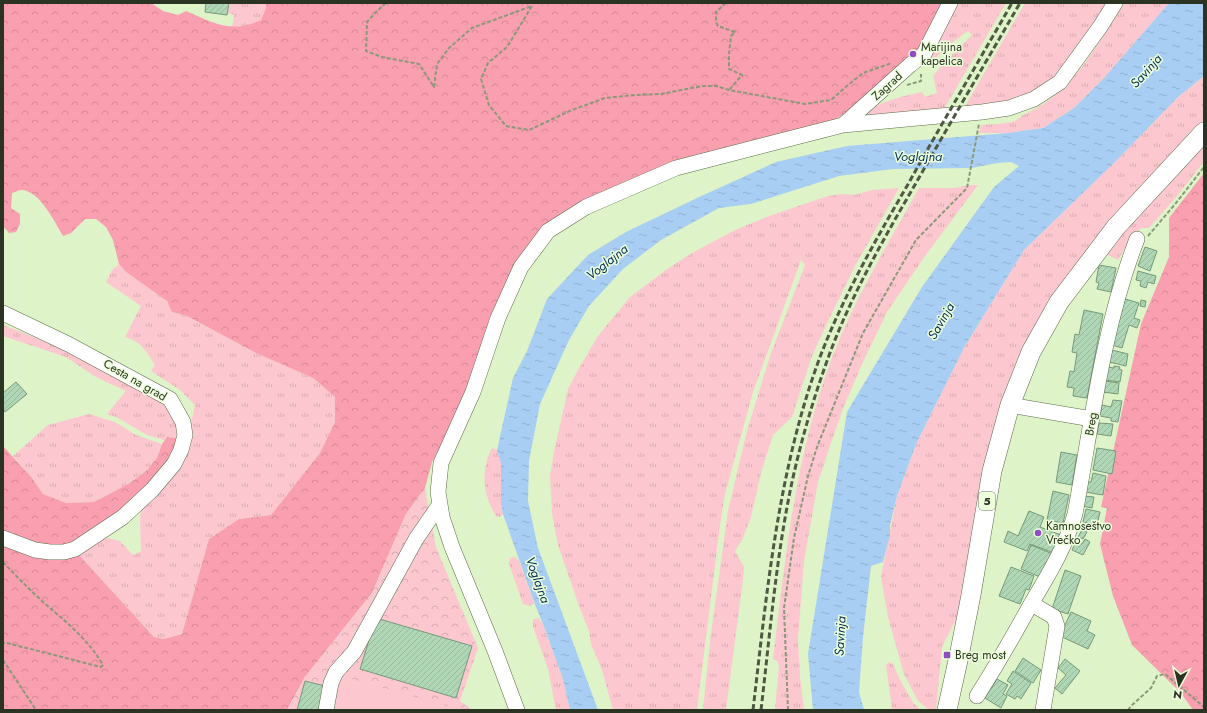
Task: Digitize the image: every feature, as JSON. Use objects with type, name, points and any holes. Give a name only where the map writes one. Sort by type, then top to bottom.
[{"type":"main road","name":"5","points":[[947,710],[964,633],[992,470],[1010,405],[1031,352],[1059,302],[1116,227],[1204,132]]},
{"type":"street","name":"Zagrad","points":[[844,125],[924,54],[950,3]]},
{"type":"street","points":[[517,710],[452,547],[442,517],[438,492],[442,463],[473,392],[498,318],[521,267],[548,231],[586,207],[676,168],[844,125],[982,112],[1009,108],[1034,99],[1060,82],[1100,27],[1115,3]]},
{"type":"street","name":"Breg","points":[[977,696],[1001,658],[1060,556],[1069,536],[1076,514],[1111,320],[1119,289],[1141,239]]},
{"type":"street","name":"Cesta na grad","points":[[3,313],[68,344],[170,399],[183,422],[185,435],[181,450],[174,464],[152,490],[123,517],[75,549],[64,552],[35,550],[3,538]]},
{"type":"street","points":[[1010,405],[1092,419]]},
{"type":"street","points":[[326,710],[331,683],[336,672],[354,652],[416,538],[440,504]]},
{"type":"street","points":[[1032,604],[1054,617],[1057,626],[1043,710]]},
{"type":"path","points":[[386,3],[367,22],[366,51],[382,57],[419,64],[434,87],[437,64],[449,48],[472,28],[532,6],[507,46],[488,63],[481,79],[489,105],[506,126],[529,130],[572,110],[605,98],[661,94],[702,86],[716,86],[729,90],[805,104],[831,100],[848,84],[863,73],[893,62],[920,68],[921,81],[906,86]]},
{"type":"path","points":[[726,3],[716,12],[716,22],[718,26],[735,32],[731,36],[729,69],[742,75],[729,90]]},
{"type":"path","points":[[788,710],[784,608],[794,538],[808,476],[817,447],[863,333],[916,240],[967,188],[980,123]]},
{"type":"path","points":[[1141,239],[1176,203],[1204,167]]},
{"type":"path","points":[[3,562],[65,620],[95,652],[103,665],[101,667],[3,643]]},
{"type":"path","points":[[3,660],[36,710]]},
{"type":"path","points":[[1128,710],[1151,688],[1157,676],[1165,674],[1204,707]]},
{"type":"green space","points":[[3,3],[151,3],[163,11],[178,15],[186,11],[214,23],[241,26],[261,20],[266,8],[266,3],[946,3],[918,54],[857,106],[829,123],[692,156],[613,187],[577,205],[517,263],[490,317],[467,392],[458,415],[432,462],[425,488],[406,514],[372,593],[305,677],[287,710],[3,710],[3,544],[78,554],[154,637],[164,639],[182,634],[209,539],[239,519],[271,515],[320,453],[335,422],[335,397],[313,378],[256,353],[187,316],[172,312],[167,301],[126,272],[119,264],[113,240],[106,227],[96,219],[85,219],[71,233],[63,236],[41,201],[28,191],[21,190],[12,193],[11,208],[20,214],[20,224],[16,232],[9,233],[3,226]]},
{"type":"green space","points":[[229,3],[266,3],[266,8],[261,20],[249,26],[232,27],[234,15],[227,13]]},
{"type":"green space","points":[[955,3],[1006,3],[944,109],[861,118],[874,107],[889,100],[922,92],[925,97],[937,93],[933,76],[972,35],[968,31],[931,62],[925,59]]},
{"type":"green space","points":[[1025,3],[1107,3],[1079,47],[1057,74],[1044,85],[1029,94],[1013,100],[964,108]]},
{"type":"green space","points":[[1124,3],[1169,3],[1104,78],[1074,108],[1043,128],[1008,133],[979,133],[981,125],[1014,121],[1042,105],[1057,94],[1082,66]]},
{"type":"green space","points":[[1204,76],[1204,119],[1189,139],[1128,203],[1089,247],[1054,295],[1039,320],[958,615],[942,647],[936,710],[929,710],[918,701],[904,674],[888,617],[881,577],[897,496],[917,442],[965,346],[1024,250],[1118,159],[1178,97]]},
{"type":"green space","points":[[1204,143],[1204,162],[1149,228],[1141,228],[1118,260],[1104,253]]},
{"type":"green space","points":[[1204,173],[1204,710],[1193,710],[1181,693],[1132,645],[1113,596],[1100,544],[1107,508],[1101,507],[1141,324],[1169,257],[1169,218]]},
{"type":"green space","points":[[978,185],[925,256],[887,312],[844,406],[818,482],[804,561],[798,639],[800,677],[804,710],[775,710],[779,665],[777,661],[773,659],[795,496],[803,455],[825,376],[840,338],[858,300],[919,188],[955,188]]},
{"type":"green space","points":[[899,188],[855,266],[830,317],[812,356],[792,417],[773,435],[761,473],[751,517],[742,540],[735,551],[744,567],[726,710],[703,710],[710,641],[728,511],[747,431],[770,356],[805,265],[801,260],[753,392],[725,494],[697,710],[613,710],[602,670],[591,644],[589,631],[558,545],[552,514],[550,476],[554,452],[568,389],[578,370],[598,336],[630,297],[692,253],[733,231],[769,216],[828,196],[842,194],[854,195],[872,190]]},
{"type":"green space","points":[[119,264],[126,272],[167,301],[172,312],[187,316],[256,353],[313,378],[335,397],[335,422],[320,453],[271,515],[239,519],[209,539],[182,634],[164,639],[154,637],[78,554],[103,537],[120,541],[134,555],[141,551],[140,518],[142,504],[184,454],[195,405],[180,390],[151,371],[155,365],[146,351],[140,344],[125,337],[141,306],[106,282],[112,270]]},
{"type":"green space","points":[[3,325],[72,352],[157,398],[170,411],[176,421],[177,438],[167,437],[164,440],[147,435],[116,417],[107,414],[126,391],[96,377],[66,357],[3,336]]},
{"type":"green space","points":[[89,414],[115,422],[136,435],[162,444],[157,458],[146,471],[130,483],[94,502],[66,503],[43,494],[32,478],[13,456],[48,425]]},
{"type":"green space","points":[[167,437],[177,438],[173,453],[167,464],[129,505],[66,548],[36,546],[3,535],[3,446],[32,478],[43,494],[66,503],[94,502],[130,483],[146,471],[157,458],[162,444]]},
{"type":"green space","points":[[492,448],[497,450],[501,463],[501,504],[503,514],[500,517],[496,516],[488,500],[486,491],[486,465]]},
{"type":"green space","points":[[425,488],[436,547],[478,648],[460,701],[472,710],[287,710],[305,677],[372,593],[406,514]]},
{"type":"green space","points":[[515,557],[519,561],[534,602],[529,606],[523,604],[509,564],[510,558]]},
{"type":"green space","points":[[538,618],[543,624],[563,679],[570,710],[556,710],[548,669],[533,627],[533,620]]},
{"type":"green space","points":[[889,662],[893,664],[900,680],[914,704],[920,710],[892,710],[886,665]]},
{"type":"green space","points":[[341,676],[461,710],[333,710]]},
{"type":"water","points":[[1169,3],[1204,3],[1204,76],[1178,97],[1118,159],[1024,250],[965,346],[917,442],[897,496],[890,525],[890,535],[883,562],[871,566],[863,637],[859,692],[864,710],[813,710],[808,654],[847,412],[922,287],[994,187],[1019,166],[1011,162],[972,168],[893,169],[839,176],[751,204],[719,208],[661,240],[623,269],[589,306],[569,340],[540,404],[529,461],[528,501],[538,548],[598,710],[570,710],[563,679],[503,514],[501,504],[501,463],[497,450],[513,378],[527,351],[547,299],[588,255],[626,232],[776,162],[847,146],[1008,133],[1043,128],[1074,108],[1104,78]]},
{"type":"building","points":[[206,3],[229,3],[227,15],[205,12]]},
{"type":"building","points":[[1145,247],[1157,251],[1150,271],[1138,266]]},
{"type":"building","points":[[1099,265],[1116,268],[1111,292],[1097,289],[1099,283],[1096,282]]},
{"type":"building","points":[[1138,271],[1156,276],[1154,284],[1148,282],[1146,288],[1140,286],[1141,281],[1136,280]]},
{"type":"building","points":[[1125,299],[1139,303],[1134,318],[1140,320],[1137,328],[1129,325],[1122,348],[1112,345]]},
{"type":"building","points":[[1141,300],[1146,301],[1145,307],[1140,306]]},
{"type":"building","points":[[1084,310],[1103,314],[1087,398],[1073,396],[1074,388],[1067,387],[1070,371],[1074,372],[1077,353],[1072,352],[1075,334],[1079,335]]},
{"type":"building","points":[[1112,350],[1128,354],[1126,366],[1109,362]]},
{"type":"building","points":[[1114,366],[1120,367],[1119,369],[1122,370],[1120,382],[1105,380],[1107,367],[1114,368]]},
{"type":"building","points":[[1105,381],[1119,383],[1118,394],[1103,392]]},
{"type":"building","points":[[16,382],[27,394],[5,412],[3,409],[3,393]]},
{"type":"building","points":[[1113,400],[1122,401],[1118,422],[1111,421],[1111,418],[1100,416],[1102,405],[1111,407]]},
{"type":"building","points":[[1099,423],[1113,424],[1111,436],[1097,434]]},
{"type":"building","points":[[1097,448],[1116,451],[1112,474],[1093,470]]},
{"type":"building","points":[[1061,452],[1077,455],[1072,485],[1056,482]]},
{"type":"building","points":[[1093,473],[1106,476],[1103,495],[1085,492],[1087,482],[1091,482]]},
{"type":"building","points":[[1053,491],[1069,495],[1063,523],[1047,520]]},
{"type":"building","points":[[1084,496],[1094,497],[1092,508],[1082,506]]},
{"type":"building","points":[[1086,509],[1100,512],[1097,525],[1083,522]]},
{"type":"building","name":"Kamnoseštvo Vrečko","points":[[1029,511],[1044,517],[1040,527],[1061,535],[1054,553],[1030,544],[1027,551],[1004,542],[1008,531],[1018,536]]},
{"type":"building","points":[[1082,530],[1087,532],[1083,539],[1078,537]]},
{"type":"building","points":[[1085,539],[1090,542],[1083,555],[1072,550],[1076,542],[1082,544]]},
{"type":"building","points":[[1031,545],[1053,554],[1040,577],[1021,569]]},
{"type":"building","points":[[1011,567],[1034,576],[1029,590],[1026,589],[1020,604],[999,596]]},
{"type":"building","points":[[1065,570],[1081,576],[1068,614],[1052,609]]},
{"type":"building","points":[[1071,612],[1091,621],[1087,631],[1095,635],[1088,649],[1060,636]]},
{"type":"building","points":[[376,618],[472,646],[456,698],[360,669]]},
{"type":"building","points":[[1023,658],[1041,670],[1033,683],[1015,671]]},
{"type":"building","points":[[1065,659],[1080,671],[1062,694],[1055,688],[1066,675],[1058,668]]},
{"type":"building","points":[[1013,671],[1031,683],[1021,699],[1017,696],[1015,699],[1006,694],[1012,684],[1007,681]]},
{"type":"building","points":[[997,679],[1008,685],[1003,694],[1007,696],[1001,708],[985,698]]},
{"type":"building","points":[[305,681],[325,686],[319,710],[297,710]]},
{"type":"railway","points":[[753,710],[769,576],[784,487],[794,443],[820,357],[849,291],[871,248],[1012,3]]},
{"type":"railway","points":[[761,710],[774,596],[786,510],[803,436],[827,361],[846,313],[882,243],[1020,3]]},
{"type":"place","name":"Marijina kapelica","points":[[913,54]]},
{"type":"place","name":"Kamnoseštvo Vrečko","points":[[1038,533]]},
{"type":"place","name":"Breg most","points":[[947,655]]},
{"type":"water label","name":"Savinja","points":[[1146,71]]},
{"type":"water label","name":"Voglajna","points":[[918,156]]},
{"type":"water label","name":"Voglajna","points":[[607,262]]},
{"type":"water label","name":"Savinja","points":[[941,321]]},
{"type":"water label","name":"Voglajna","points":[[538,580]]},
{"type":"water label","name":"Savinja","points":[[840,636]]}]
